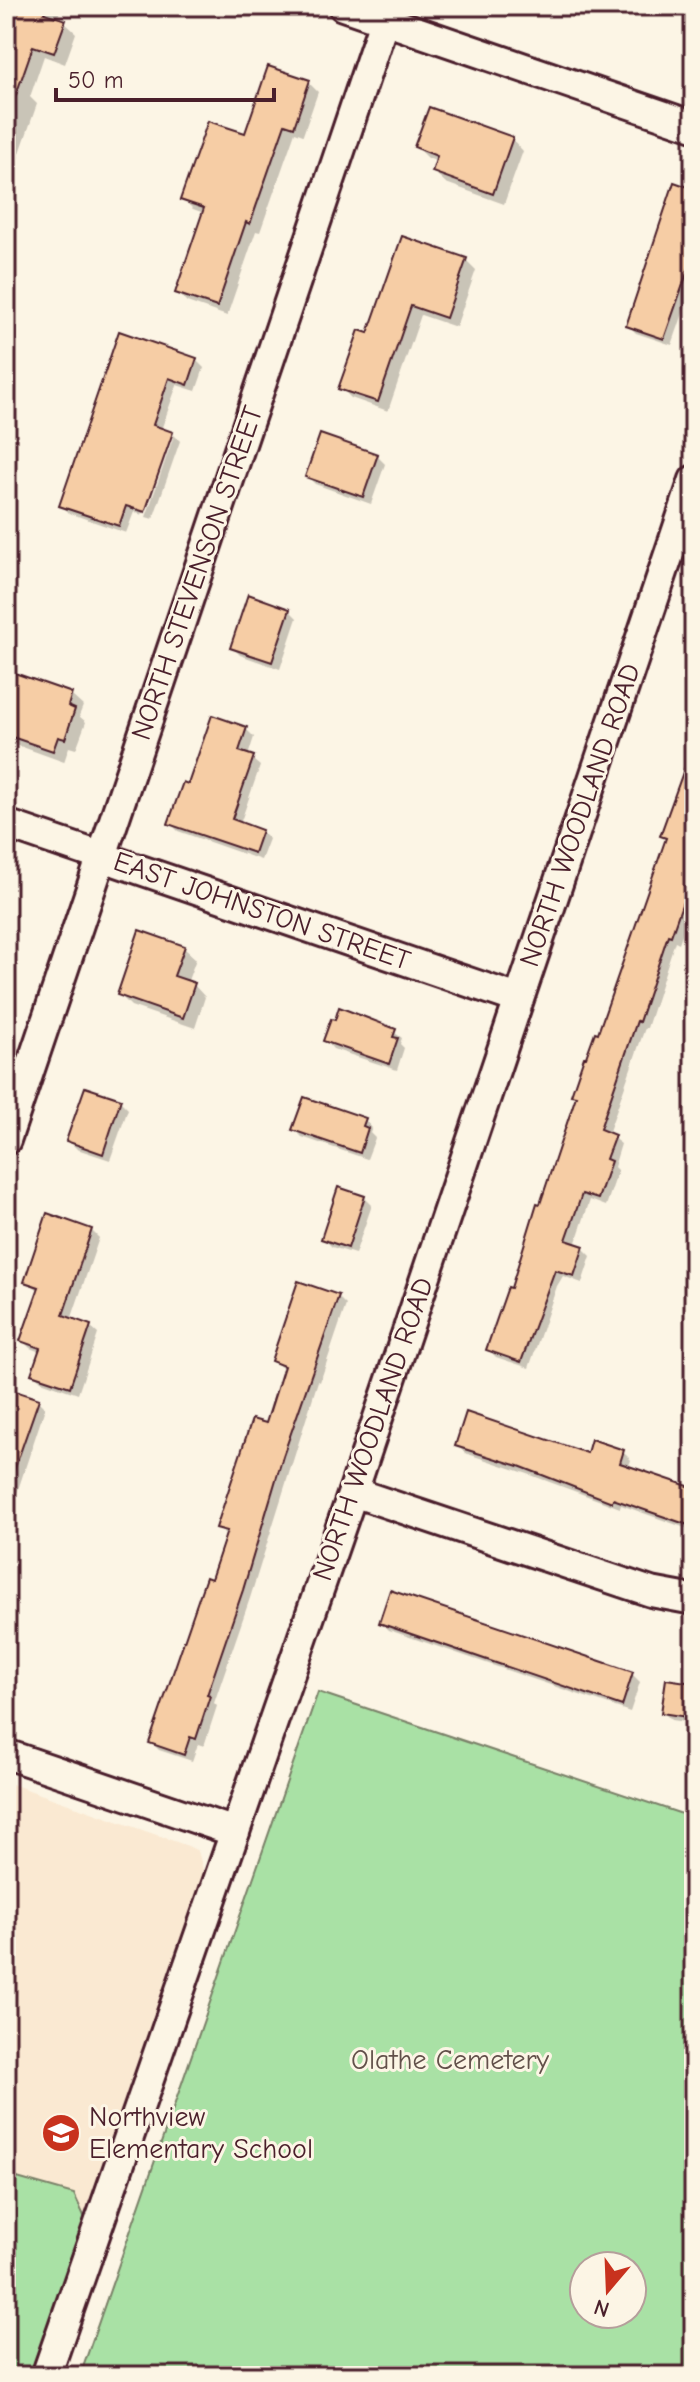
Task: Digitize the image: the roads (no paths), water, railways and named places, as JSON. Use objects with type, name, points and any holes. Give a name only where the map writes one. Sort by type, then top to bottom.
[{"type":"street","points":[[343,6],[386,13],[694,126]]},
{"type":"street","name":"NORTH STEVENSON STREET","points":[[6,1140],[386,13]]},
{"type":"street","name":"NORTH WOODLAND ROAD","points":[[46,2376],[353,1492],[694,480]]},
{"type":"street","name":"EAST JOHNSTON STREET","points":[[6,824],[518,999]]},
{"type":"street","points":[[353,1492],[651,1592],[694,1600]]},
{"type":"street","points":[[6,1754],[235,1832]]},
{"type":"place","name":"Northview Elementary School","points":[[61,2133]]},
{"type":"park label","name":"Olathe Cemetery","points":[[450,2060]]}]
